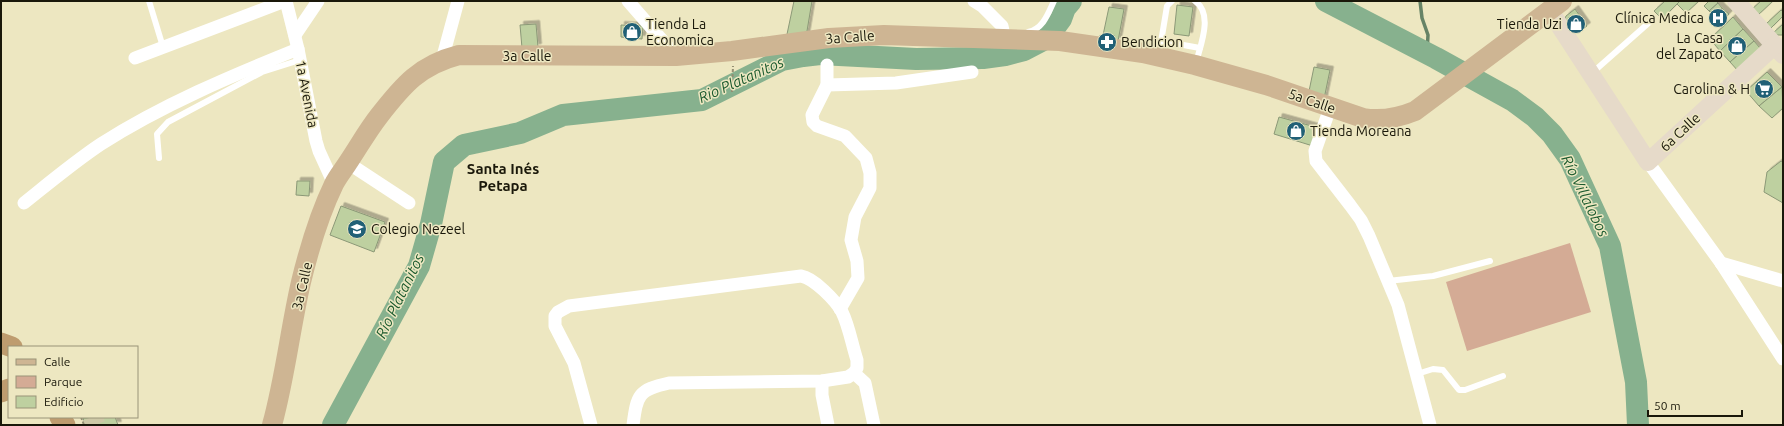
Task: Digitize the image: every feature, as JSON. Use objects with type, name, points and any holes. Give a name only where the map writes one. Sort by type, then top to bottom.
[{"type":"main road","points":[[1736,1],[1780,46]]},
{"type":"main road","name":"5a Calle","points":[[1027,40],[1060,41],[1160,49],[1198,56],[1266,85],[1330,108],[1363,118],[1376,120],[1405,115],[1425,104],[1501,47],[1552,4]]},
{"type":"main road","points":[[1552,4],[1591,74],[1648,162]]},
{"type":"main road","name":"3a Calle","points":[[272,425],[280,396],[301,282],[315,232],[334,184],[371,126],[392,100],[417,74],[427,67],[442,60],[459,55],[676,56],[732,51],[829,38],[884,35],[1027,40]]},
{"type":"main road","name":"6a Calle","points":[[1648,162],[1780,46]]},
{"type":"street","points":[[135,58],[285,1]]},
{"type":"street","name":"1a Avenida","points":[[285,1],[295,35],[316,141],[334,184]]},
{"type":"street","points":[[295,35],[318,1]]},
{"type":"street","points":[[442,60],[458,1]]},
{"type":"street","points":[[628,1],[676,56]]},
{"type":"street","points":[[981,3],[1002,26],[1005,40]]},
{"type":"street","points":[[24,203],[61,172],[101,144],[196,93],[247,70],[299,54]]},
{"type":"street","points":[[828,64],[828,85],[812,115],[813,122],[817,126],[845,136],[866,158],[870,173],[870,188],[855,217],[851,240],[857,262],[858,278],[840,309]]},
{"type":"street","points":[[828,85],[896,83],[972,72]]},
{"type":"street","points":[[1330,108],[1315,151],[1316,161],[1361,220],[1388,281],[1398,305],[1430,425]]},
{"type":"street","points":[[1648,162],[1721,264],[1783,359]]},
{"type":"street","points":[[348,163],[409,203]]},
{"type":"street","points":[[1721,264],[1783,281]]},
{"type":"street","points":[[591,425],[574,363],[555,326],[555,316],[561,309],[569,306],[801,276],[816,282],[840,309],[857,360],[857,368],[854,373],[848,377],[822,381],[669,384],[656,386],[639,396],[633,425]]},
{"type":"street","points":[[854,373],[865,383],[874,425]]},
{"type":"street","points":[[822,381],[822,395],[828,425]]},
{"type":"lane","points":[[149,1],[163,48]]},
{"type":"lane","points":[[1027,40],[1026,33],[1034,31],[1042,24],[1054,1]]},
{"type":"lane","points":[[1160,49],[1167,6],[1172,1]]},
{"type":"lane","points":[[1195,1],[1203,9],[1205,18],[1198,56]]},
{"type":"lane","points":[[1591,74],[1652,20]]},
{"type":"lane","points":[[158,158],[157,134],[168,122],[299,54]]},
{"type":"lane","points":[[1388,281],[1433,276],[1490,261]]},
{"type":"lane","points":[[1416,374],[1433,369],[1443,370],[1459,390],[1465,390],[1503,376]]},
{"type":"path","points":[[732,91],[733,76]]},
{"type":"green space","points":[[1570,243],[1591,312],[1467,351],[1446,282]]},
{"type":"building","points":[[794,1],[812,1],[806,37],[786,39]]},
{"type":"building","points":[[1665,1],[1680,1],[1662,19],[1654,11]]},
{"type":"building","points":[[1680,1],[1699,1],[1686,13],[1677,4]]},
{"type":"building","points":[[1709,1],[1716,1],[1718,3],[1709,11],[1704,6]]},
{"type":"building","points":[[1761,1],[1773,1],[1757,16],[1751,10]]},
{"type":"building","points":[[1718,3],[1722,8],[1714,16],[1709,11]]},
{"type":"building","points":[[1177,5],[1193,7],[1189,36],[1174,34]]},
{"type":"building","points":[[1109,7],[1124,9],[1118,41],[1102,40]]},
{"type":"building","name":"Clínica Medica","points":[[1722,8],[1729,14],[1716,27],[1709,20]]},
{"type":"building","name":"Tienda Uzi","points":[[1575,9],[1587,26],[1574,35],[1564,21],[1566,16]]},
{"type":"building","points":[[1781,10],[1783,12],[1783,16],[1770,29],[1766,24]]},
{"type":"building","points":[[1733,17],[1743,29],[1720,51],[1710,39]]},
{"type":"building","points":[[536,24],[538,47],[522,48],[520,25]]},
{"type":"building","points":[[1783,24],[1783,35],[1776,35],[1773,33]]},
{"type":"building","name":"Tienda La Economica","points":[[621,25],[643,26],[642,39],[621,37]]},
{"type":"building","name":"La Casa del Zapato","points":[[1743,29],[1754,41],[1730,62],[1720,51]]},
{"type":"building","points":[[1754,41],[1760,48],[1739,72],[1730,62]]},
{"type":"building","points":[[1314,67],[1330,70],[1324,99],[1308,96]]},
{"type":"building","name":"Carolina & H","points":[[1767,72],[1782,87],[1759,106],[1746,91]]},
{"type":"building","points":[[1782,87],[1783,108],[1772,118],[1759,106]]},
{"type":"building","name":"Tienda Moreana","points":[[1279,117],[1319,128],[1313,146],[1274,134]]},
{"type":"building","points":[[1781,161],[1783,162],[1783,203],[1764,192],[1767,172]]},
{"type":"building","points":[[297,181],[310,181],[309,196],[296,195]]},
{"type":"building","name":"Colegio Nezeel","points":[[341,206],[385,222],[374,252],[330,235]]},
{"type":"building","points":[[83,418],[115,418],[118,425],[85,425]]},
{"type":"waterway","name":"Rio Platanitos","points":[[333,425],[419,266],[431,224],[444,162],[464,145],[520,133],[563,115],[702,100],[782,60],[803,56],[820,54],[916,59],[983,58],[1005,55],[1024,50],[1047,38],[1061,19],[1065,8],[1071,1]]},
{"type":"waterway","name":"Río Villalobos","points":[[1326,1],[1436,58],[1512,100],[1535,117],[1552,134],[1570,159],[1610,246],[1636,382],[1638,425]]},
{"type":"waterway","points":[[1420,1],[1422,18],[1428,35],[1427,53]]},
{"type":"tunnel","points":[[92,418],[95,425]]},
{"type":"place","name":"Clínica Medica","points":[[1718,18]]},
{"type":"place","name":"Tienda Uzi","points":[[1576,24]]},
{"type":"place","name":"Tienda La Economica","points":[[632,32]]},
{"type":"place","name":"Bendicion","points":[[1107,42]]},
{"type":"place","name":"La Casa del Zapato","points":[[1737,46]]},
{"type":"place","name":"Carolina & H","points":[[1764,89]]},
{"type":"place","name":"Tienda Moreana","points":[[1296,131]]},
{"type":"place","name":"Colegio Nezeel","points":[[357,229]]},
{"type":"district","name":"Santa Inés Petapa","points":[[503,178]]},
{"type":"water label","name":"Río Platanitos","points":[[400,296]]}]
